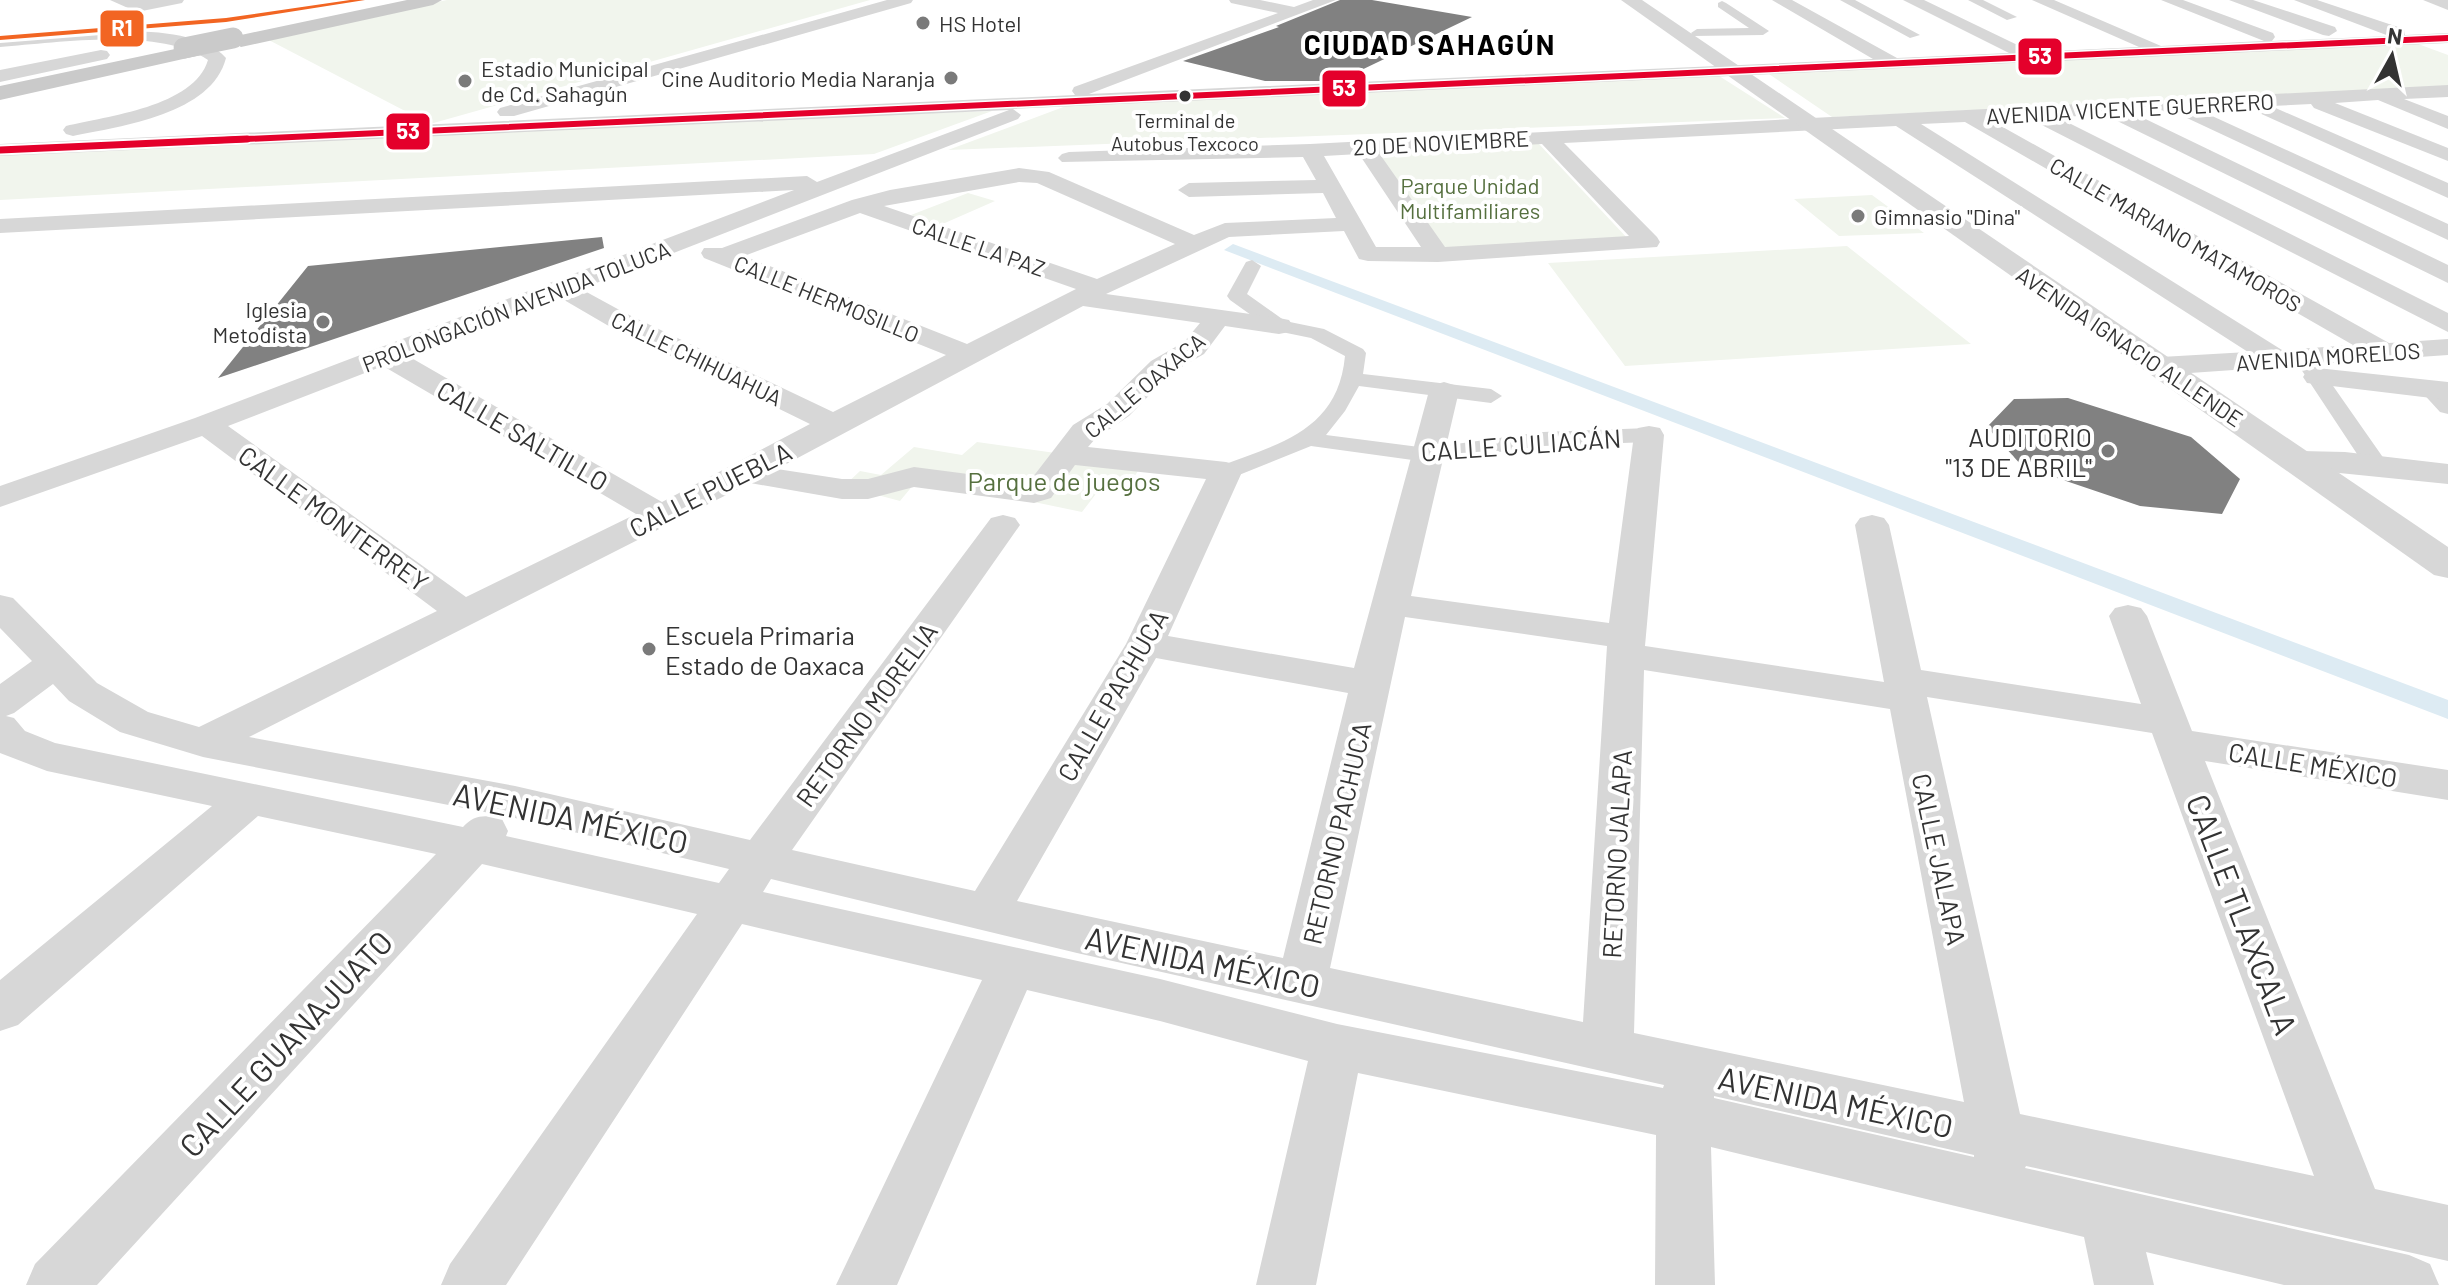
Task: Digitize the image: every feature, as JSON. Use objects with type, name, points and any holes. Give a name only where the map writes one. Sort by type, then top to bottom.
[{"type":"main road","points":[[237,39],[412,0]]},
{"type":"main road","points":[[0,90],[183,46],[237,39],[433,0]]},
{"type":"street","points":[[118,0],[137,7],[176,0]]},
{"type":"street","points":[[445,130],[905,0]]},
{"type":"street","points":[[1237,0],[1292,7]]},
{"type":"street","name":"PROLONGACIÓN AVENIDA TOLUCA","points":[[0,497],[206,424],[684,242],[1112,74],[1292,7],[1328,0]]},
{"type":"street","points":[[1630,0],[1743,71],[1751,73],[1822,123]]},
{"type":"street","points":[[1647,0],[1697,33],[1743,71]]},
{"type":"street","points":[[1780,0],[1895,64]]},
{"type":"street","points":[[1846,0],[1914,35]]},
{"type":"street","points":[[1911,0],[2031,57]]},
{"type":"street","points":[[1974,0],[2011,17]]},
{"type":"street","points":[[2040,0],[2162,51]]},
{"type":"street","points":[[2169,0],[2291,45]]},
{"type":"street","points":[[2237,0],[2361,42]]},
{"type":"street","points":[[2302,0],[2448,50]]},
{"type":"street","points":[[2431,0],[2448,5]]},
{"type":"street","points":[[1697,33],[1763,31],[1722,5]]},
{"type":"street","points":[[0,42],[81,37],[199,47],[217,58],[207,108]]},
{"type":"street","points":[[0,148],[1038,105],[2448,38]]},
{"type":"street","points":[[0,76],[183,46]]},
{"type":"street","name":"AVENIDA VICENTE GUERRERO","points":[[1822,123],[2445,93]]},
{"type":"street","points":[[2377,95],[2448,123]]},
{"type":"street","points":[[2310,99],[2448,155]]},
{"type":"street","points":[[1050,171],[1087,129],[1105,100]]},
{"type":"street","points":[[2245,102],[2448,191]]},
{"type":"street","points":[[2174,105],[2448,233]]},
{"type":"street","points":[[0,148],[98,125],[207,108],[255,129],[300,136]]},
{"type":"street","points":[[2108,108],[2448,275]]},
{"type":"street","name":"CALLE MARIANO MATAMOROS","points":[[2034,112],[2448,324]]},
{"type":"street","name":"CALLE MARIANO MATAMOROS","points":[[1969,116],[2384,351]]},
{"type":"street","points":[[1899,119],[2303,366],[2442,396]]},
{"type":"street","name":"20 DE NOVIEMBRE","points":[[1050,171],[1158,156],[1822,123]]},
{"type":"street","name":"AVENIDA IGNACIO ALLENDE","points":[[1822,123],[2194,365],[2361,464],[2448,532]]},
{"type":"street","name":"AVENIDA IGNACIO ALLENDE","points":[[1822,123],[2012,266],[2301,461],[2448,566]]},
{"type":"street","points":[[1310,150],[1364,250],[1375,256],[1648,242],[1547,137]]},
{"type":"street","points":[[1364,146],[1438,255]]},
{"type":"street","points":[[1158,156],[1189,190],[1211,237]]},
{"type":"street","points":[[722,256],[860,205],[905,193],[1050,171],[1211,237],[1350,224]]},
{"type":"street","points":[[0,226],[841,181]]},
{"type":"street","points":[[1189,190],[1330,186]]},
{"type":"street","name":"CALLE LA PAZ","points":[[860,205],[1089,293],[1279,326]]},
{"type":"street","name":"CALLE PUEBLA","points":[[203,743],[746,473],[833,424],[1089,293],[1211,237]]},
{"type":"street","name":"CALLE HERMOSILLO","points":[[684,242],[970,355]]},
{"type":"street","points":[[1252,266],[1237,296],[1279,326],[1317,333],[1356,353],[1356,368],[1338,408],[1309,439]]},
{"type":"street","name":"CALLE CHIHUAHUA","points":[[561,288],[616,319],[833,424]]},
{"type":"street","name":"CALLE OAXACA","points":[[746,473],[856,490],[914,477],[1028,494],[1039,491],[1084,432],[1118,410],[1161,367],[1194,348],[1219,317]]},
{"type":"street","name":"AVENIDA MORELOS","points":[[2303,366],[2384,351],[2448,347]]},
{"type":"street","name":"CALLE SALTILLO","points":[[385,355],[661,515]]},
{"type":"street","name":"AVENIDA MORELOS","points":[[2161,366],[2448,364]]},
{"type":"street","points":[[2303,366],[2361,464]]},
{"type":"street","points":[[1351,379],[1491,396]]},
{"type":"street","name":"RETORNO PACHUCA","points":[[1302,982],[1370,684],[1444,391]]},
{"type":"street","name":"CALLE MONTERREY","points":[[206,424],[463,613]]},
{"type":"street","name":"CALLE CULIACÁN","points":[[1065,454],[1226,472],[1309,439],[1427,455],[1543,439],[1649,435]]},
{"type":"street","name":"RETORNO JALAPA","points":[[1607,1052],[1626,646],[1649,435]]},
{"type":"street","points":[[2301,461],[2448,474]]},
{"type":"street","name":"CALLE PACHUCA","points":[[987,912],[1145,644],[1226,472]]},
{"type":"street","name":"RETORNO MORELIA","points":[[732,906],[760,860],[1003,525]]},
{"type":"street","name":"CALLE JALAPA","points":[[1872,525],[1999,1136],[2008,1193]]},
{"type":"street","points":[[1391,604],[1626,646],[1905,689]]},
{"type":"street","name":"AVENIDA MÉXICO","points":[[0,606],[83,692],[134,722],[203,743],[515,802],[1607,1052],[1688,1093],[2008,1193],[2409,1285]]},
{"type":"street","name":"CALLE TLAXCALA","points":[[2128,616],[2356,1213]]},
{"type":"street","name":"RETORNO PACHUCA","points":[[1145,644],[1370,684]]},
{"type":"street","points":[[0,704],[54,664]]},
{"type":"street","name":"CALLE MÉXICO","points":[[1905,689],[2174,732],[2448,785]]},
{"type":"street","name":"AVENIDA MÉXICO","points":[[0,728],[10,741],[47,756],[471,845],[1160,1000],[1337,1046],[1999,1136],[2448,1233]]},
{"type":"street","points":[[0,1010],[249,799]]},
{"type":"street","name":"CALLE GUANAJUATO","points":[[56,1285],[515,802]]},
{"type":"street","points":[[471,1285],[732,906]]},
{"type":"street","points":[[866,1285],[1012,968]]},
{"type":"street","points":[[1286,1285],[1337,1046]]},
{"type":"street","points":[[1685,1285],[1688,1093]]},
{"type":"street","points":[[2108,1214],[2124,1285]]},
{"type":"green space","name":"Estadio Municipal de Cd. Sahagún","points":[[447,0],[870,0],[430,124],[263,37]]},
{"type":"green space","points":[[2410,41],[2448,55],[2448,87],[1832,117],[1763,70]]},
{"type":"green space","points":[[1716,74],[1785,118],[948,150],[1066,106]]},
{"type":"green space","points":[[992,111],[874,154],[0,200],[0,145]]},
{"type":"green space","name":"Parque Unidad Multifamiliares","points":[[1538,143],[1629,240],[1442,251],[1375,151]]},
{"type":"green space","points":[[968,193],[995,201],[938,226],[911,215]]},
{"type":"green space","name":"Gimnasio \"Dina\"","points":[[1872,195],[1924,233],[1839,236],[1794,199]]},
{"type":"green space","points":[[1847,246],[1971,344],[1625,366],[1548,263]]},
{"type":"green space","name":"Parque de juegos","points":[[977,442],[1142,465],[1128,486],[1102,486],[1082,512],[919,478],[900,501],[844,486],[860,471],[881,475],[914,447],[962,455]]},
{"type":"shaded area","points":[[1233,244],[2448,700],[2448,719],[1224,250]]},
{"type":"building","points":[[1340,0],[1372,0],[1472,17],[1353,74],[1339,72],[1321,81],[1265,81],[1183,61],[1279,27],[1276,26]]},
{"type":"building","name":"Iglesia Metodista","points":[[602,237],[604,248],[218,378],[308,266]]},
{"type":"building","name":"AUDITORIO \"13 DE ABRIL\"","points":[[2068,398],[2191,437],[2240,479],[2222,514],[2140,506],[2022,466],[1987,427],[2014,399]]},
{"type":"transit line","name":"R1","points":[[0,38],[226,20],[362,0]]},
{"type":"transit line","name":"53","points":[[0,150],[2448,38]]},
{"type":"place","name":"HS Hotel","points":[[923,23]]},
{"type":"place","name":"Cine Auditorio Media Naranja","points":[[951,78]]},
{"type":"place","name":"Estadio Municipal de Cd. Sahagún","points":[[465,81]]},
{"type":"place","name":"Terminal de Autobus Texcoco","points":[[1185,96]]},
{"type":"place","name":"Gimnasio \"Dina\"","points":[[1858,216]]},
{"type":"place","name":"Iglesia Metodista","points":[[323,322]]},
{"type":"place","name":"AUDITORIO \"13 DE ABRIL\"","points":[[2108,451]]},
{"type":"place","name":"Escuela Primaria Estado de Oaxaca","points":[[649,649]]},
{"type":"district","name":"CIUDAD SAHAGÚN","points":[[1430,44]]}]
